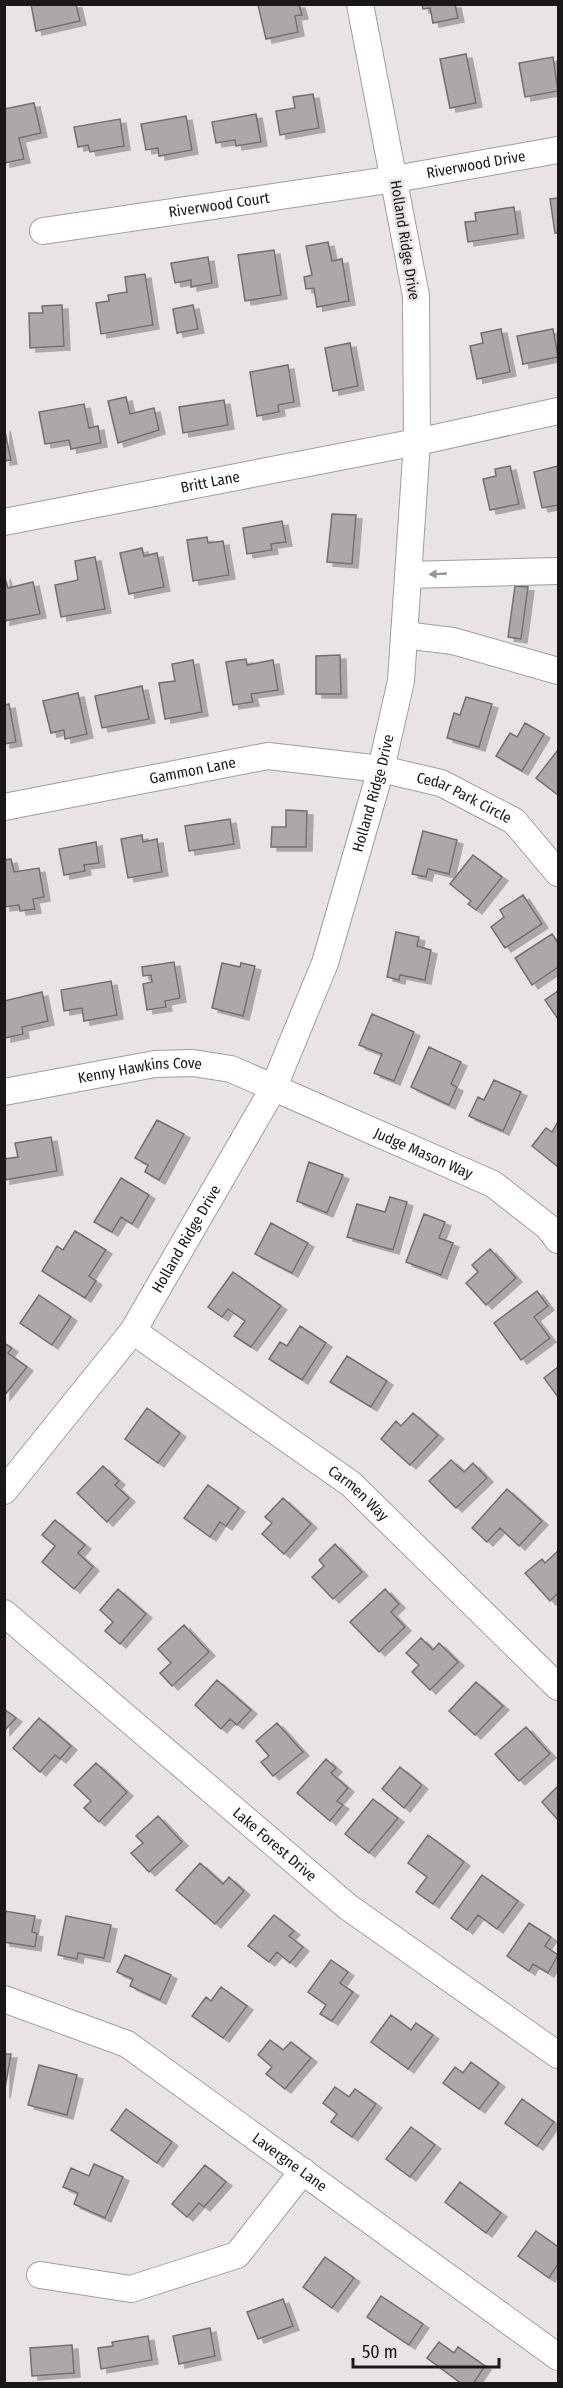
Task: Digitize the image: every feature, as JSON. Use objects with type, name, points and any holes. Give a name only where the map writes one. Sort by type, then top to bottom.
[{"type":"street","name":"Holland Ridge Drive","points":[[4,1491],[133,1330],[273,1089],[325,963],[381,769],[401,681],[417,442],[416,296],[360,4]]},
{"type":"street","name":"Riverwood Drive","points":[[395,179],[558,150]]},
{"type":"street","name":"Riverwood Court","points":[[43,231],[395,179]]},
{"type":"street","points":[[417,442],[558,411]]},
{"type":"street","name":"Britt Lane","points":[[4,522],[417,442]]},
{"type":"street","points":[[408,575],[558,571]]},
{"type":"street","points":[[404,635],[453,641],[558,671]]},
{"type":"street","name":"Gammon Lane","points":[[4,807],[268,756],[381,769]]},
{"type":"street","name":"Cedar Park Circle","points":[[381,769],[441,783],[514,821],[558,873]]},
{"type":"street","name":"Kenny Hawkins Cove","points":[[4,1092],[155,1064],[193,1063],[231,1069],[273,1089]]},
{"type":"street","name":"Judge Mason Way","points":[[273,1089],[493,1184],[548,1227],[558,1240]]},
{"type":"street","name":"Carmen Way","points":[[133,1330],[351,1484],[558,1687]]},
{"type":"street","name":"Lake Forest Drive","points":[[4,1613],[348,1907],[558,2055]]},
{"type":"street","name":"Lavergne Lane","points":[[4,1999],[127,2044],[558,2357]]},
{"type":"street","points":[[40,2275],[131,2289],[237,2255],[303,2171]]},
{"type":"building","points":[[31,4],[76,4],[80,21],[36,31]]},
{"type":"building","points":[[299,4],[302,15],[295,16],[298,32],[266,39],[258,5]]},
{"type":"building","points":[[422,4],[455,4],[458,18],[433,23],[430,8],[423,9]]},
{"type":"building","points":[[466,54],[476,103],[450,108],[440,59]]},
{"type":"building","points":[[553,57],[558,91],[525,97],[519,63]]},
{"type":"building","points":[[313,94],[319,128],[280,135],[276,111],[295,108],[293,97]]},
{"type":"building","points":[[34,103],[41,133],[19,138],[24,159],[4,163],[4,109]]},
{"type":"building","points":[[256,114],[261,142],[236,146],[235,140],[216,143],[212,122]]},
{"type":"building","points":[[186,116],[192,150],[159,156],[158,148],[146,150],[141,124]]},
{"type":"building","points":[[120,119],[124,146],[90,152],[88,145],[78,147],[74,127]]},
{"type":"building","points":[[558,198],[558,233],[555,233],[550,199]]},
{"type":"building","points":[[514,207],[518,234],[468,242],[465,222],[476,221],[475,213]]},
{"type":"building","points":[[328,242],[332,261],[342,259],[349,301],[317,307],[314,288],[306,289],[304,277],[312,275],[306,246]]},
{"type":"building","points":[[274,250],[281,295],[245,301],[238,255]]},
{"type":"building","points":[[208,257],[212,283],[191,287],[191,280],[175,283],[171,263]]},
{"type":"building","points":[[145,274],[153,325],[101,334],[96,303],[109,301],[108,295],[127,292],[125,277]]},
{"type":"building","points":[[62,305],[64,346],[30,348],[29,313],[43,313],[42,306]]},
{"type":"building","points":[[193,305],[198,329],[177,333],[173,309]]},
{"type":"building","points":[[501,329],[510,372],[477,379],[470,346],[483,343],[481,333]]},
{"type":"building","points":[[553,329],[558,357],[523,364],[517,336]]},
{"type":"building","points":[[350,343],[358,386],[333,391],[325,348]]},
{"type":"building","points":[[288,365],[294,402],[278,405],[279,412],[257,416],[250,372]]},
{"type":"building","points":[[126,397],[130,414],[154,408],[159,430],[118,443],[108,401]]},
{"type":"building","points":[[224,400],[228,425],[183,433],[179,407]]},
{"type":"building","points":[[84,404],[89,428],[98,426],[101,443],[71,449],[69,440],[45,444],[39,412]]},
{"type":"building","points":[[4,427],[11,460],[4,461]]},
{"type":"building","points":[[510,466],[519,504],[490,510],[483,479],[496,476],[495,469]]},
{"type":"building","points":[[558,466],[558,505],[542,508],[534,472]]},
{"type":"building","points":[[332,514],[356,515],[352,564],[327,562]]},
{"type":"building","points":[[282,521],[286,542],[271,544],[272,550],[247,554],[243,528]]},
{"type":"building","points":[[207,537],[208,543],[223,541],[229,575],[193,581],[187,540]]},
{"type":"building","points":[[142,548],[144,556],[157,553],[164,587],[129,594],[120,553]]},
{"type":"building","points":[[95,557],[105,609],[61,617],[55,585],[78,580],[75,561]]},
{"type":"building","points":[[4,575],[8,588],[33,582],[40,614],[4,621]]},
{"type":"building","points":[[515,586],[528,587],[521,639],[508,637]]},
{"type":"building","points":[[340,655],[341,694],[316,694],[316,656]]},
{"type":"building","points":[[246,659],[247,665],[273,660],[278,690],[251,694],[253,702],[233,705],[226,662]]},
{"type":"building","points":[[193,660],[202,712],[165,719],[159,683],[175,681],[172,664]]},
{"type":"building","points":[[142,686],[149,719],[102,728],[95,696]]},
{"type":"building","points":[[78,693],[87,734],[65,739],[64,730],[51,733],[43,701]]},
{"type":"building","points":[[466,697],[492,704],[479,747],[447,738],[454,713],[460,715]]},
{"type":"building","points":[[9,704],[16,742],[4,744],[4,705]]},
{"type":"building","points":[[525,723],[544,734],[522,771],[496,756],[510,733],[517,737]]},
{"type":"building","points":[[558,750],[558,795],[536,778]]},
{"type":"building","points":[[286,810],[307,811],[306,847],[271,847],[272,827],[286,827]]},
{"type":"building","points":[[230,819],[234,844],[189,851],[185,826]]},
{"type":"building","points":[[423,831],[457,840],[449,874],[428,869],[426,877],[412,874]]},
{"type":"building","points":[[142,835],[143,842],[157,839],[162,872],[128,878],[121,839]]},
{"type":"building","points":[[96,842],[99,863],[84,865],[85,871],[64,875],[59,849]]},
{"type":"building","points":[[473,855],[502,877],[476,910],[468,904],[471,901],[450,884]]},
{"type":"building","points":[[11,859],[14,872],[39,868],[44,897],[33,899],[35,909],[20,911],[19,905],[4,907],[4,860]]},
{"type":"building","points":[[523,895],[542,924],[505,948],[491,927],[504,917],[500,910]]},
{"type":"building","points":[[396,932],[419,937],[417,946],[431,950],[425,980],[400,975],[399,980],[387,977]]},
{"type":"building","points":[[552,934],[558,943],[558,967],[532,985],[515,958]]},
{"type":"building","points":[[174,962],[180,998],[165,1001],[166,1007],[147,1010],[143,984],[152,982],[151,975],[143,976],[142,967]]},
{"type":"building","points":[[222,963],[240,967],[241,963],[255,966],[243,1016],[212,1008]]},
{"type":"building","points":[[111,981],[117,1015],[84,1021],[82,1008],[64,1011],[61,990]]},
{"type":"building","points":[[558,991],[558,1019],[545,1000]]},
{"type":"building","points":[[42,992],[48,1021],[22,1027],[23,1034],[5,1038],[4,1001]]},
{"type":"building","points":[[372,1014],[414,1032],[394,1081],[374,1073],[382,1054],[359,1045]]},
{"type":"building","points":[[429,1047],[461,1062],[451,1084],[457,1087],[449,1105],[411,1087]]},
{"type":"building","points":[[494,1080],[521,1092],[503,1131],[469,1116],[478,1097],[484,1100]]},
{"type":"building","points":[[157,1120],[184,1134],[159,1180],[145,1172],[148,1165],[135,1158]]},
{"type":"building","points":[[558,1122],[558,1167],[532,1146],[546,1128],[552,1132]]},
{"type":"building","points":[[51,1137],[57,1171],[4,1180],[4,1159],[18,1157],[15,1143]]},
{"type":"building","points":[[309,1162],[343,1175],[327,1213],[297,1201]]},
{"type":"building","points":[[121,1178],[149,1195],[132,1224],[121,1217],[112,1232],[94,1222]]},
{"type":"building","points":[[390,1197],[407,1202],[393,1250],[347,1237],[357,1204],[385,1212]]},
{"type":"building","points":[[424,1214],[445,1222],[439,1238],[453,1243],[441,1275],[406,1262]]},
{"type":"building","points":[[271,1223],[308,1243],[292,1273],[255,1254]]},
{"type":"building","points":[[75,1231],[106,1250],[89,1276],[96,1281],[85,1298],[42,1271],[57,1246],[63,1250]]},
{"type":"building","points":[[490,1249],[516,1278],[486,1305],[466,1283],[478,1272],[472,1265]]},
{"type":"building","points":[[233,1272],[281,1306],[251,1347],[234,1336],[245,1321],[228,1309],[222,1317],[208,1307]]},
{"type":"building","points":[[537,1291],[548,1306],[534,1317],[550,1338],[521,1360],[494,1323]]},
{"type":"building","points":[[39,1295],[71,1317],[52,1345],[20,1323]]},
{"type":"building","points":[[300,1326],[326,1343],[302,1380],[269,1359],[280,1342],[287,1346]]},
{"type":"building","points":[[4,1343],[12,1348],[8,1353],[27,1367],[4,1396]]},
{"type":"building","points":[[347,1356],[387,1381],[371,1407],[330,1382]]},
{"type":"building","points":[[558,1367],[558,1397],[544,1378]]},
{"type":"building","points":[[147,1408],[180,1433],[158,1463],[125,1439]]},
{"type":"building","points":[[413,1413],[438,1435],[410,1465],[381,1439],[396,1421],[401,1426]]},
{"type":"building","points":[[451,1460],[464,1472],[473,1463],[487,1478],[456,1508],[429,1481]]},
{"type":"building","points":[[103,1466],[119,1481],[115,1485],[129,1498],[107,1522],[77,1493]]},
{"type":"building","points":[[208,1485],[239,1508],[226,1526],[220,1522],[210,1537],[184,1518]]},
{"type":"building","points":[[507,1489],[542,1521],[519,1546],[500,1528],[487,1542],[472,1528]]},
{"type":"building","points":[[283,1498],[311,1524],[284,1554],[262,1534],[272,1523],[265,1517]]},
{"type":"building","points":[[55,1520],[85,1545],[78,1553],[93,1567],[74,1589],[42,1562],[55,1546],[42,1535]]},
{"type":"building","points":[[335,1544],[362,1572],[333,1599],[312,1577],[324,1566],[319,1560]]},
{"type":"building","points":[[558,1551],[558,1593],[550,1601],[525,1573],[542,1559],[545,1563]]},
{"type":"building","points":[[118,1589],[146,1614],[120,1644],[105,1631],[113,1622],[100,1610]]},
{"type":"building","points":[[385,1589],[399,1604],[391,1612],[405,1627],[379,1652],[350,1622]]},
{"type":"building","points":[[184,1625],[209,1652],[172,1686],[160,1673],[171,1663],[158,1649]]},
{"type":"building","points":[[421,1638],[433,1650],[439,1643],[458,1662],[430,1690],[412,1672],[419,1665],[406,1653]]},
{"type":"building","points":[[217,1680],[251,1710],[237,1725],[230,1719],[221,1729],[195,1705]]},
{"type":"building","points":[[476,1682],[503,1706],[475,1735],[449,1711]]},
{"type":"building","points":[[4,1709],[16,1718],[4,1731]]},
{"type":"building","points":[[39,1718],[71,1746],[60,1759],[55,1755],[40,1772],[13,1748]]},
{"type":"building","points":[[277,1723],[303,1752],[273,1776],[261,1762],[269,1756],[256,1741]]},
{"type":"building","points":[[526,1727],[550,1754],[519,1781],[495,1754]]},
{"type":"building","points":[[326,1759],[336,1768],[331,1773],[348,1788],[337,1801],[343,1805],[330,1821],[297,1793]]},
{"type":"building","points":[[96,1763],[127,1792],[99,1822],[84,1808],[91,1801],[74,1785]]},
{"type":"building","points":[[400,1767],[422,1785],[404,1808],[382,1789]]},
{"type":"building","points":[[558,1786],[558,1820],[542,1802]]},
{"type":"building","points":[[373,1799],[398,1818],[369,1853],[345,1834]]},
{"type":"building","points":[[158,1816],[182,1842],[149,1872],[131,1853],[143,1843],[136,1836]]},
{"type":"building","points":[[428,1835],[464,1862],[433,1904],[416,1892],[427,1877],[408,1863]]},
{"type":"building","points":[[200,1863],[223,1884],[229,1877],[244,1891],[215,1924],[176,1890]]},
{"type":"building","points":[[482,1875],[518,1901],[497,1929],[478,1915],[467,1930],[451,1918]]},
{"type":"building","points":[[4,1911],[35,1916],[32,1932],[37,1933],[35,1947],[4,1942]]},
{"type":"building","points":[[274,1915],[294,1931],[289,1936],[303,1947],[290,1963],[277,1952],[269,1962],[248,1946]]},
{"type":"building","points":[[66,1916],[111,1925],[104,1958],[78,1953],[77,1959],[58,1955]]},
{"type":"building","points":[[529,1923],[551,1937],[545,1946],[558,1955],[548,1973],[533,1964],[529,1971],[507,1956]]},
{"type":"building","points":[[125,1955],[171,1975],[160,2000],[130,1986],[133,1979],[117,1972]]},
{"type":"building","points":[[331,1960],[348,1972],[340,1983],[353,1992],[332,2021],[320,2014],[326,2005],[308,1992]]},
{"type":"building","points":[[221,1987],[247,2006],[223,2038],[192,2016],[206,1997],[211,2001]]},
{"type":"building","points":[[391,2015],[411,2030],[416,2023],[433,2035],[408,2069],[371,2042]]},
{"type":"building","points":[[270,2040],[283,2050],[291,2042],[311,2058],[285,2089],[266,2074],[272,2067],[258,2055]]},
{"type":"building","points":[[4,2054],[11,2054],[4,2094]]},
{"type":"building","points":[[471,2062],[499,2083],[479,2109],[443,2083],[455,2067],[463,2073]]},
{"type":"building","points":[[39,2065],[77,2075],[67,2115],[28,2105]]},
{"type":"building","points":[[335,2087],[349,2097],[355,2089],[376,2104],[352,2137],[331,2122],[337,2114],[323,2103]]},
{"type":"building","points":[[522,2099],[554,2122],[537,2146],[505,2123]]},
{"type":"building","points":[[126,2109],[172,2142],[157,2163],[111,2130]]},
{"type":"building","points":[[411,2127],[435,2145],[410,2177],[386,2159]]},
{"type":"building","points":[[94,2164],[123,2177],[105,2218],[74,2204],[78,2193],[63,2187],[71,2168],[89,2176]]},
{"type":"building","points":[[205,2165],[226,2182],[204,2207],[199,2203],[187,2217],[172,2204]]},
{"type":"building","points":[[460,2182],[501,2213],[486,2233],[445,2202]]},
{"type":"building","points":[[536,2231],[558,2247],[558,2264],[549,2278],[518,2256]]},
{"type":"building","points":[[325,2257],[354,2278],[332,2308],[303,2287]]},
{"type":"building","points":[[381,2296],[423,2324],[409,2345],[367,2317]]},
{"type":"building","points":[[283,2299],[293,2326],[258,2339],[247,2312]]},
{"type":"building","points":[[210,2328],[215,2356],[179,2364],[173,2336]]},
{"type":"building","points":[[148,2336],[152,2360],[101,2369],[98,2348],[113,2346],[112,2342]]},
{"type":"building","points":[[439,2342],[454,2353],[458,2347],[485,2366],[473,2384],[462,2384],[427,2358]]},
{"type":"building","points":[[72,2345],[74,2373],[32,2376],[30,2348]]}]
